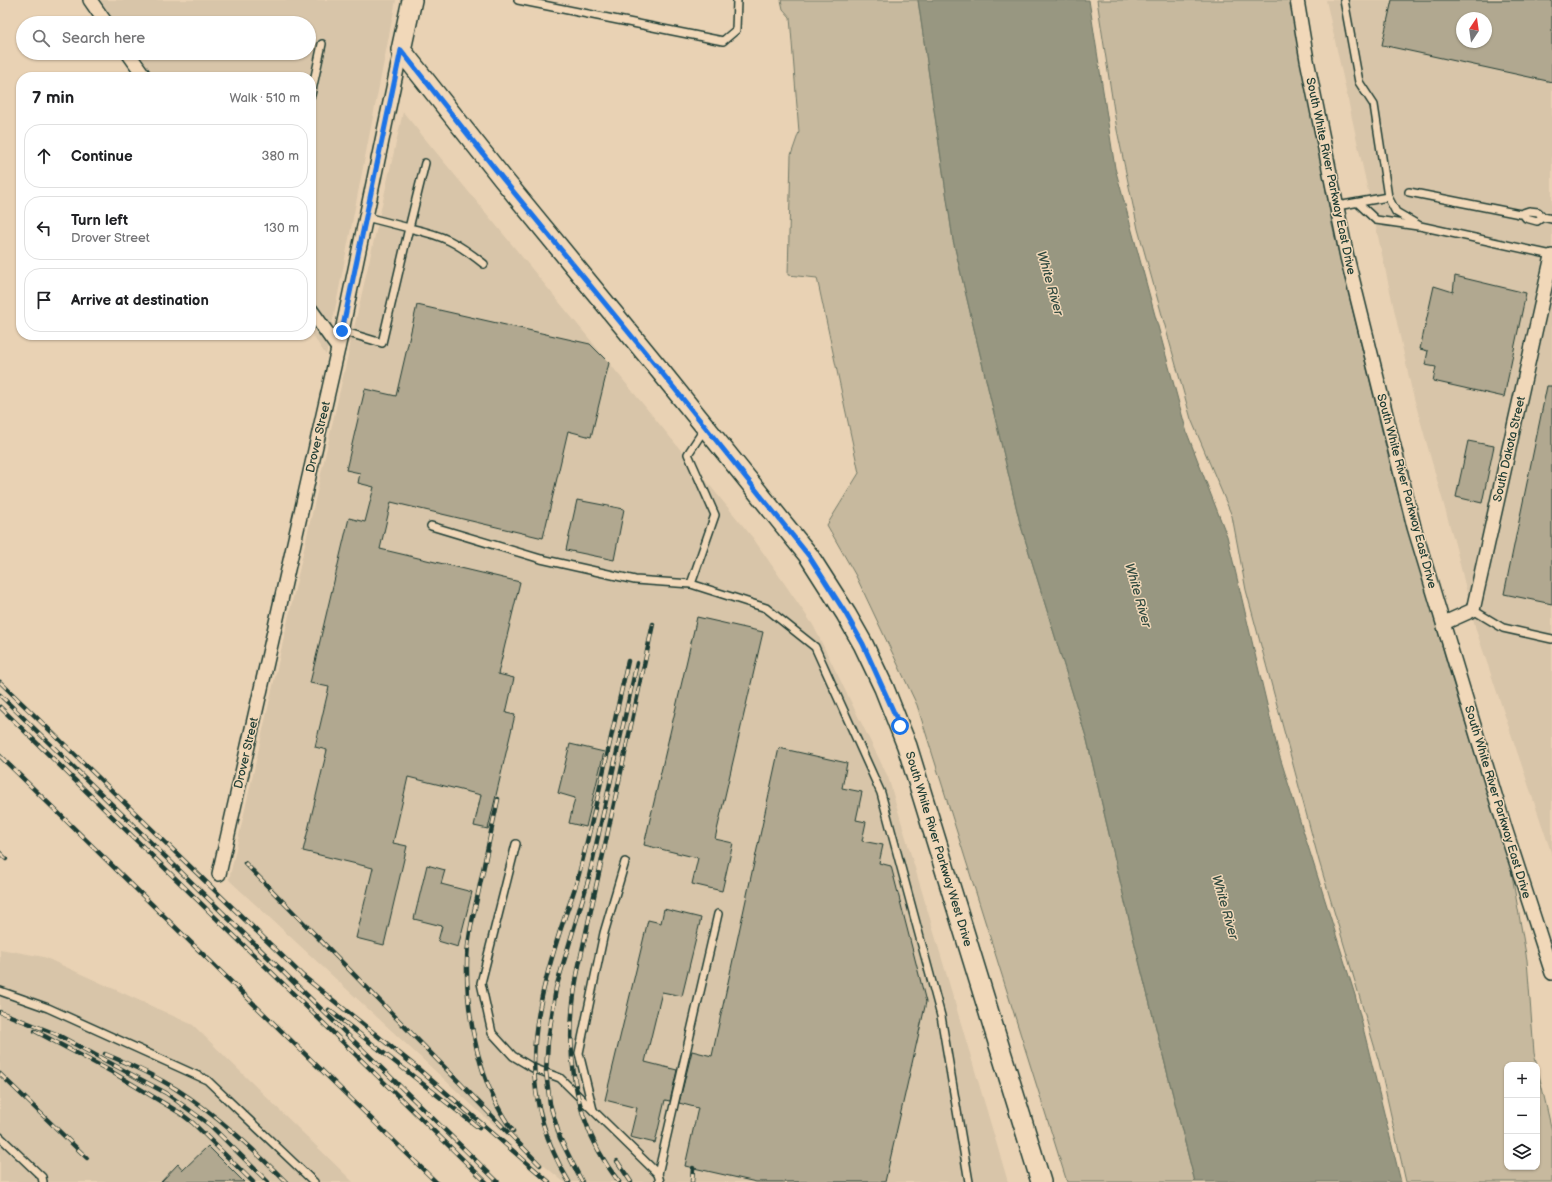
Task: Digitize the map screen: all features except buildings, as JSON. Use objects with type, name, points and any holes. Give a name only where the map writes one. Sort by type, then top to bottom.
[{"type":"street","points":[[90,0],[101,16]]},
{"type":"street","name":"Drover Street","points":[[219,874],[342,331],[412,0]]},
{"type":"street","name":"South White River Parkway East Drive","points":[[1297,0],[1337,206],[1375,372],[1414,527],[1505,828],[1552,973]]},
{"type":"street","name":"South White River Parkway West Drive","points":[[401,50],[503,179],[706,427],[817,567],[846,614],[881,682],[907,746],[1041,1182]]},
{"type":"street","points":[[133,60],[141,72]]},
{"type":"street","name":"South Dakota Street","points":[[1473,610],[1548,296],[1552,255]]},
{"type":"street","points":[[316,317],[338,348]]},
{"type":"street","points":[[1444,623],[1473,610]]},
{"type":"lane","points":[[518,0],[723,41],[736,30],[738,2],[730,0]]},
{"type":"lane","points":[[1344,0],[1359,82],[1374,105],[1388,197],[1396,212],[1420,226]]},
{"type":"lane","points":[[316,72],[322,44]]},
{"type":"lane","points":[[342,331],[382,343],[425,163]]},
{"type":"lane","points":[[1409,192],[1523,214],[1526,218],[1537,221],[1543,217],[1552,219]]},
{"type":"lane","points":[[1337,206],[1388,197]]},
{"type":"lane","points":[[1358,202],[1376,220],[1409,226],[1420,226],[1552,255]]},
{"type":"lane","points":[[366,217],[438,234],[460,246],[484,264]]},
{"type":"lane","points":[[691,584],[715,515],[688,454],[706,427]]},
{"type":"lane","points":[[431,526],[541,559],[620,577],[635,580],[691,584],[766,608],[814,648],[881,793],[941,1016],[969,1182]]},
{"type":"lane","points":[[1473,610],[1503,628],[1552,639]]},
{"type":"lane","points":[[516,844],[481,983],[492,1032],[513,1056],[533,1068],[560,1078],[658,1174]]},
{"type":"lane","points":[[593,1112],[579,1053],[604,932],[625,862]]},
{"type":"lane","points":[[660,1182],[658,1174],[718,914]]},
{"type":"lane","points":[[0,991],[48,1008],[207,1080],[314,1182]]},
{"type":"lane","points":[[0,1137],[42,1178],[43,1182]]},
{"type":"shaded area","points":[[84,0],[396,0],[326,355],[316,340],[316,72],[133,72],[125,60],[316,60],[316,16],[95,16]]},
{"type":"shaded area","points":[[781,0],[918,0],[953,240],[1020,523],[1087,740],[1136,949],[1195,1182],[1067,1182],[917,705],[856,576],[827,525],[859,473],[817,278],[788,275],[791,155],[799,132],[790,17],[783,9]]},
{"type":"shaded area","points":[[1097,0],[1293,0],[1332,225],[1392,472],[1449,670],[1510,864],[1527,960],[1534,1053],[1536,1062],[1504,1062],[1504,1170],[1540,1170],[1540,1079],[1552,1131],[1552,1182],[1406,1182],[1379,1062],[1319,861],[1246,590],[1232,516],[1191,419],[1138,229],[1117,130]]},
{"type":"shaded area","points":[[1326,0],[1552,0],[1552,855],[1476,630],[1456,548],[1412,391]]},
{"type":"shaded area","points":[[403,112],[753,538],[813,625],[888,777],[1008,1182],[564,1182],[487,1119],[229,880]]},
{"type":"shaded area","points":[[0,949],[44,957],[193,1025],[353,1182],[0,1182]]},
{"type":"water","name":"White River","points":[[918,0],[1089,0],[1115,168],[1187,433],[1227,536],[1278,751],[1355,995],[1401,1182],[1195,1182],[1136,949],[1087,740],[1020,523],[953,240]]},
{"type":"railway","points":[[619,1182],[603,1158],[590,1132],[581,1106],[575,1079],[572,1051],[572,1023],[574,994],[579,965],[653,624]]},
{"type":"railway","points":[[569,1182],[552,1150],[542,1119],[536,1089],[534,1058],[536,1028],[550,965],[586,848],[628,661]]},
{"type":"railway","points":[[582,1182],[560,1138],[550,1104],[546,1072],[548,1041],[556,988],[588,881],[637,663]]},
{"type":"railway","points":[[0,682],[303,976],[415,1066],[549,1182]]},
{"type":"railway","points":[[0,695],[498,1182]]},
{"type":"railway","points":[[0,707],[486,1182]]},
{"type":"railway","points":[[0,756],[436,1182]]},
{"type":"railway","points":[[498,799],[469,937],[467,954],[467,984],[472,1029],[477,1051],[492,1094],[513,1131]]},
{"type":"railway","points":[[0,853],[6,859]]},
{"type":"railway","points":[[245,863],[540,1165]]},
{"type":"railway","points":[[329,1010],[479,1128]]},
{"type":"railway","points":[[0,1012],[56,1034],[166,1093],[210,1125],[268,1182]]},
{"type":"railway","points":[[35,1031],[112,1072],[180,1113],[193,1123],[253,1182]]},
{"type":"railway","points":[[105,1054],[150,1074],[191,1099],[234,1132],[286,1182]]},
{"type":"railway","points":[[0,1074],[87,1158]]},
{"type":"railway","points":[[617,1161],[631,1182]]},
{"type":"railway","points":[[692,1182],[693,1168]]},
{"type":"route","points":[[342,331],[401,50],[503,179],[809,556],[846,614],[863,644],[900,726]]}]
